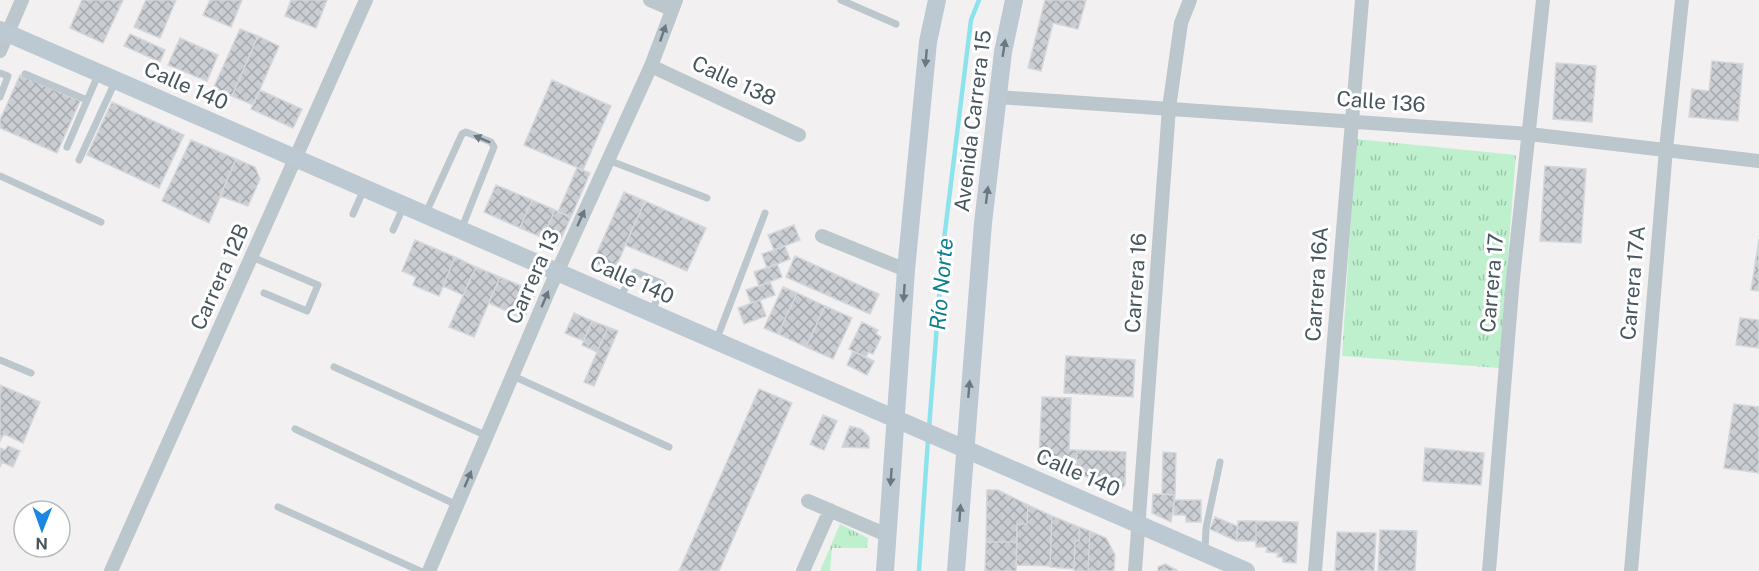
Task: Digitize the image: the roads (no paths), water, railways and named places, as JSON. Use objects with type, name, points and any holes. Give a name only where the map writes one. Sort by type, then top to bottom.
[{"type":"street","points":[[0,51],[4,32],[22,0]]},
{"type":"street","name":"Carrera 12B","points":[[111,571],[366,0]]},
{"type":"street","points":[[650,0],[673,5]]},
{"type":"street","points":[[885,571],[899,421],[906,270],[928,42],[937,0]]},
{"type":"street","name":"Avenida Carrera 15","points":[[956,571],[960,446],[1003,52],[1014,0]]},
{"type":"street","name":"Carrera 16","points":[[1135,571],[1169,108],[1181,23],[1190,0]]},
{"type":"street","name":"Carrera 16A","points":[[1315,571],[1362,0]]},
{"type":"street","name":"Carrera 17","points":[[1489,571],[1513,278],[1543,0]]},
{"type":"street","name":"Carrera 17A","points":[[1631,571],[1666,149],[1682,0]]},
{"type":"street","name":"Carrera 13","points":[[429,571],[557,272],[651,66],[673,5]]},
{"type":"street","name":"Calle 140","points":[[4,32],[1246,571]]},
{"type":"street","name":"Calle 138","points":[[651,66],[799,135]]},
{"type":"street","name":"Calle 136","points":[[998,97],[1529,134],[1759,161]]},
{"type":"street","points":[[822,236],[906,270]]},
{"type":"street","points":[[808,501],[887,535]]},
{"type":"street","points":[[803,571],[830,510]]},
{"type":"lane","points":[[841,0],[896,24]]},
{"type":"lane","points":[[0,73],[8,76],[0,97]]},
{"type":"lane","points":[[26,74],[87,100]]},
{"type":"lane","points":[[67,147],[87,100],[107,76]]},
{"type":"lane","points":[[80,160],[107,76]]},
{"type":"lane","points":[[425,215],[462,134],[466,132],[491,142],[494,147],[461,230]]},
{"type":"lane","points":[[608,160],[707,198]]},
{"type":"lane","points":[[0,176],[101,222]]},
{"type":"lane","points":[[353,214],[364,188]]},
{"type":"lane","points":[[393,230],[404,206]]},
{"type":"lane","points":[[716,341],[765,213]]},
{"type":"lane","points":[[252,257],[318,285],[307,311],[264,293]]},
{"type":"lane","points":[[619,299],[634,273],[638,272],[663,285],[651,313]]},
{"type":"lane","points":[[0,360],[31,373]]},
{"type":"lane","points":[[334,367],[487,436]]},
{"type":"lane","points":[[513,376],[669,447]]},
{"type":"lane","points":[[295,429],[457,505]]},
{"type":"lane","points":[[1205,553],[1206,528],[1220,462]]},
{"type":"lane","points":[[279,507],[420,571]]},
{"type":"waterway","name":"Río Norte","points":[[929,428],[943,248],[971,20],[979,0]]},
{"type":"waterway","name":"Río Norte","points":[[919,571],[928,439]]}]
